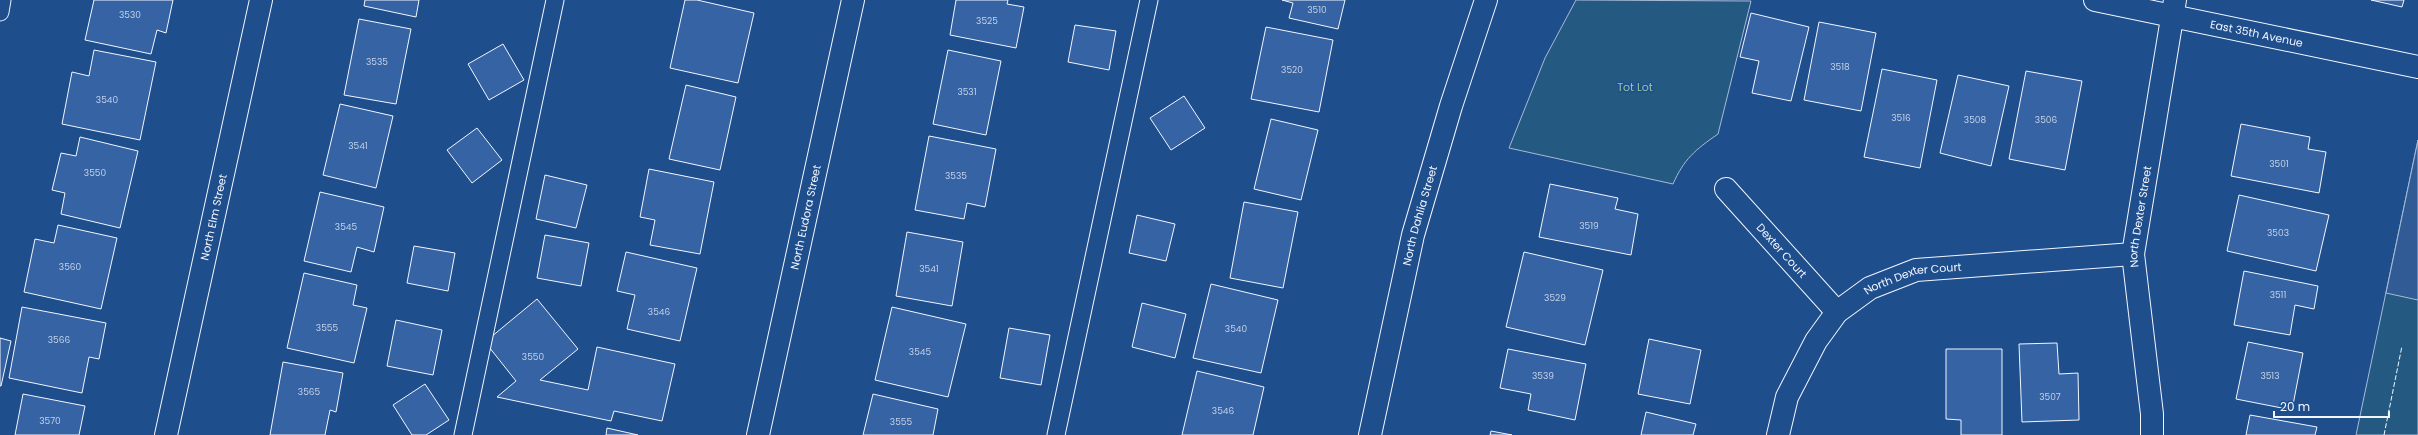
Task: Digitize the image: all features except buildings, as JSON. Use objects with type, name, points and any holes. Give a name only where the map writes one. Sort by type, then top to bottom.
[{"type":"street","name":"North Elm Street","points":[[166,435],[261,0]]},
{"type":"street","name":"North Eudora Street","points":[[758,435],[853,0]]},
{"type":"street","name":"North Dahlia Street","points":[[1370,435],[1413,235],[1448,113],[1486,0]]},
{"type":"street","name":"East 35th Avenue","points":[[2095,0],[2173,8],[2418,66]]},
{"type":"street","name":"North Dexter Street","points":[[2152,435],[2152,414],[2133,254],[2173,8]]},
{"type":"street","name":"Dexter Court","points":[[1726,189],[1837,312]]},
{"type":"street","name":"North Dexter Court","points":[[1778,435],[1787,397],[1816,341],[1837,312],[1870,288],[1916,270],[2133,254]]},
{"type":"lane","points":[[0,12],[2,0]]},
{"type":"lane","points":[[463,435],[555,0]]},
{"type":"lane","points":[[1056,435],[1149,0]]},
{"type":"green space","name":"Tot Lot","points":[[1576,0],[1751,1],[1718,134],[1703,145],[1686,161],[1673,184],[1509,148],[1545,58]]},
{"type":"green space","points":[[2418,140],[2418,435],[2356,435]]},
{"type":"shaded area","points":[[2418,140],[2418,300],[2386,293]]},
{"type":"fence","points":[[2384,435],[2402,346]]}]
